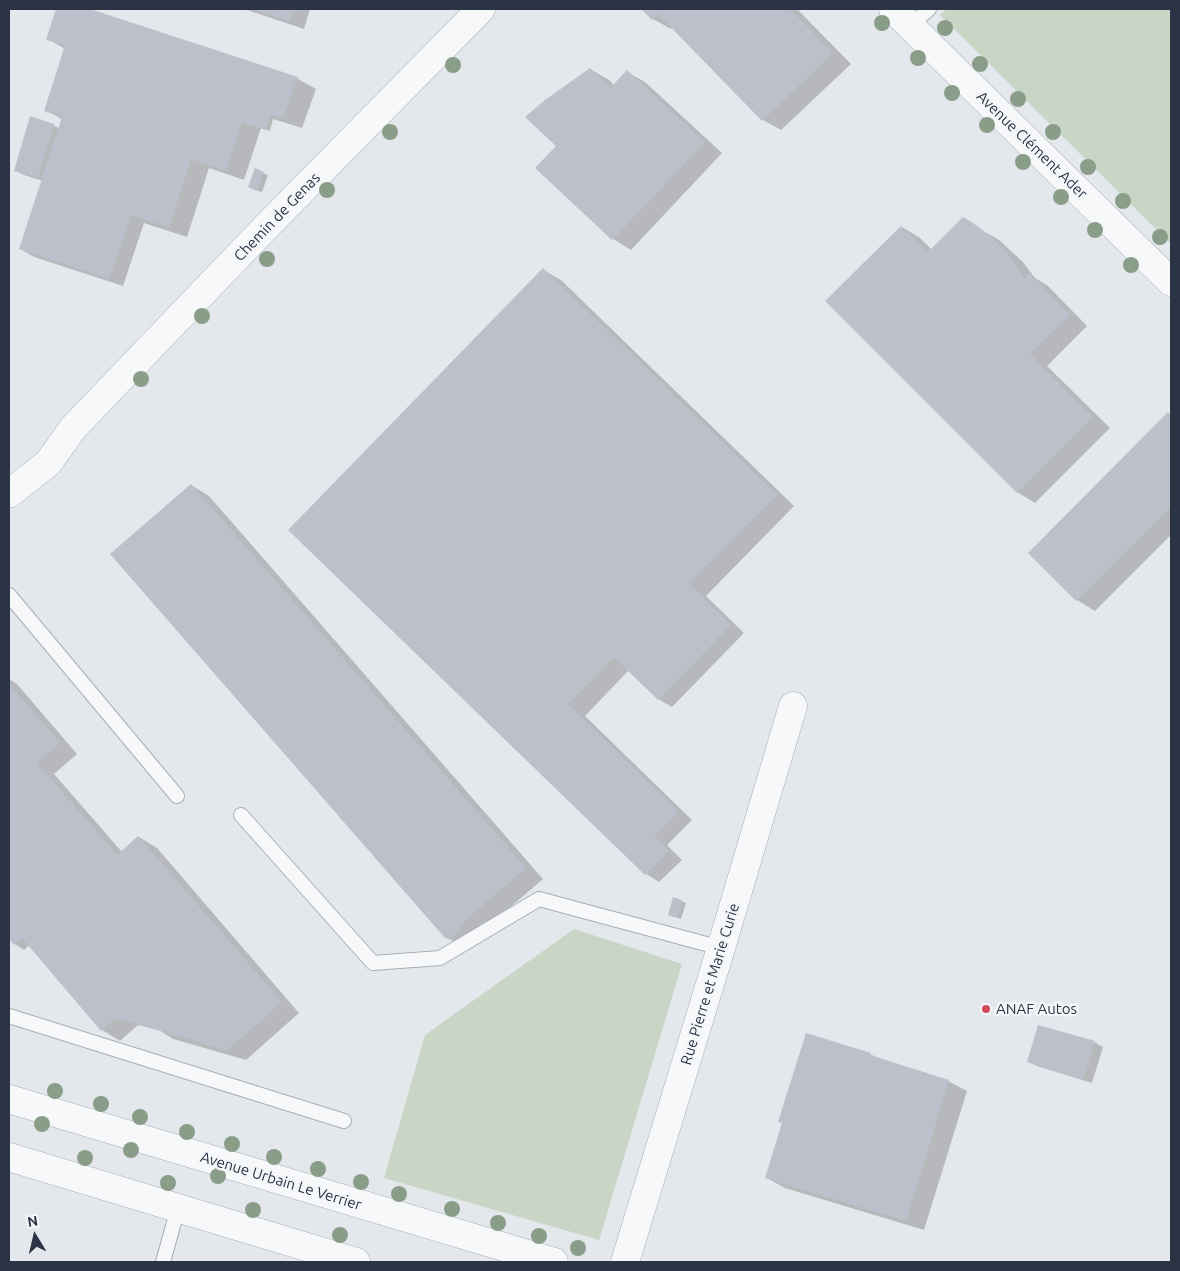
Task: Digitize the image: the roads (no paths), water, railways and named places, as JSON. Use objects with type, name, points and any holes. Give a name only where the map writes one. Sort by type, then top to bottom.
[{"type":"street","name":"Chemin de Genas","points":[[9,494],[48,463],[74,427],[257,236],[480,9]]},
{"type":"street","name":"Avenue Clément Ader","points":[[911,14],[1171,282]]},
{"type":"street","name":"Chemin de Genas","points":[[9,472],[74,427]]},
{"type":"street","name":"Rue Pierre et Marie Curie","points":[[625,1262],[793,706]]},
{"type":"street","name":"Avenue Urbain Le Verrier","points":[[9,1099],[554,1262]]},
{"type":"street","points":[[9,1156],[356,1262]]},
{"type":"lane","points":[[9,595],[177,796]]},
{"type":"lane","points":[[241,815],[373,963],[440,958],[538,899],[721,948]]},
{"type":"lane","points":[[9,1016],[344,1121]]},
{"type":"lane","points":[[162,1262],[178,1208]]},
{"type":"place","name":"ANAF Autos","points":[[986,1009]]}]
